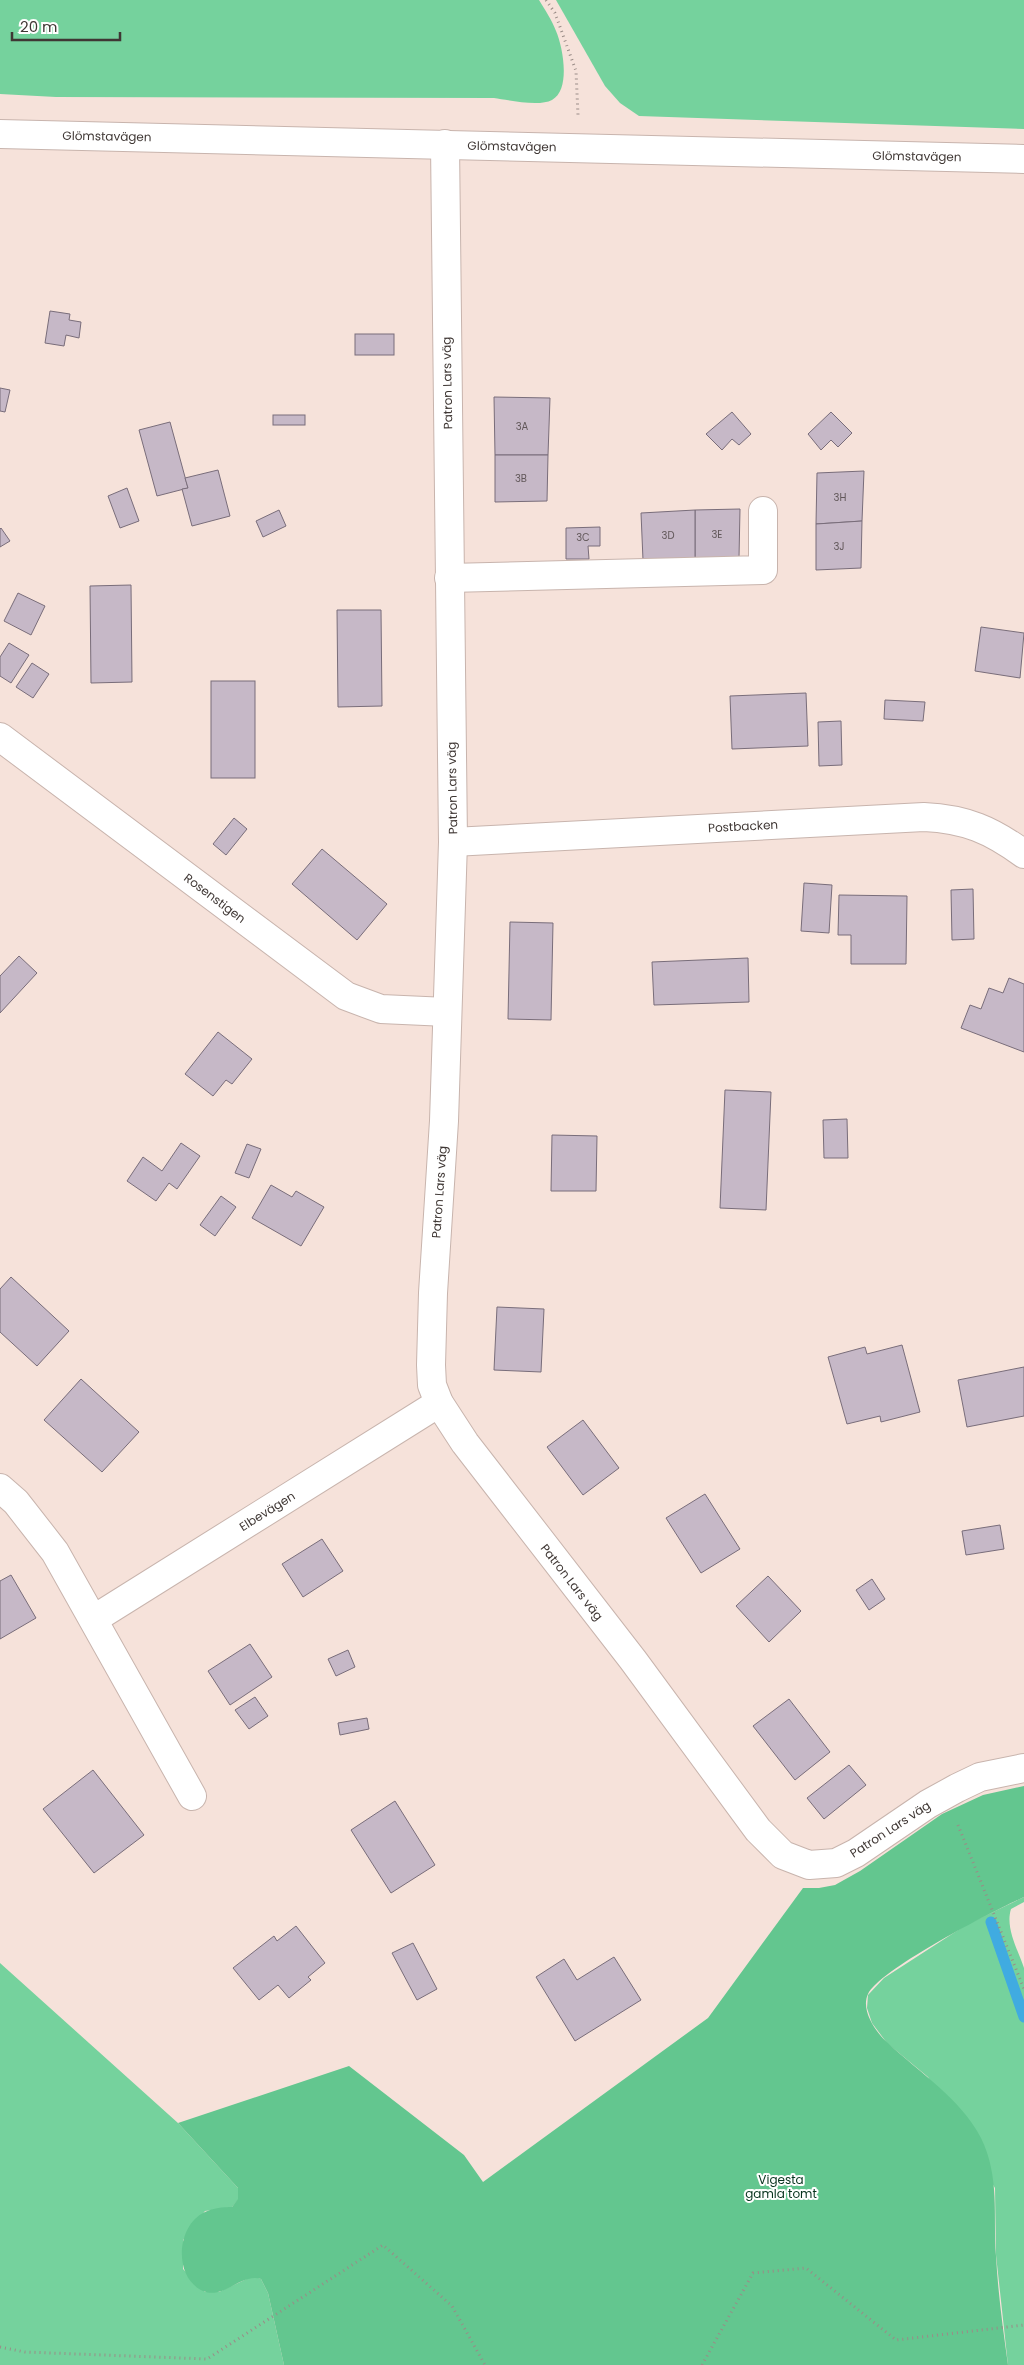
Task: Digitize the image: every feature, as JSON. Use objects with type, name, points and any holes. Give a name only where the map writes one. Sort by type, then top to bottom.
[{"type":"street","name":"Glömstavägen","points":[[0,134],[1024,158]]},
{"type":"street","name":"Patron Lars väg","points":[[445,144],[452,842],[448,1012],[431,1365],[432,1385],[439,1403],[465,1443],[633,1660],[753,1824],[791,1860],[809,1865],[836,1863],[856,1853],[928,1804],[980,1777],[1024,1768]]},
{"type":"street","points":[[449,578],[763,570],[764,511]]},
{"type":"street","name":"Rosenstigen","points":[[0,737],[346,996],[381,1009],[448,1012]]},
{"type":"street","name":"Postbacken","points":[[452,842],[924,817],[967,822],[996,835],[1024,854]]},
{"type":"street","name":"Elbevägen","points":[[94,1619],[439,1403]]},
{"type":"street","points":[[0,1488],[16,1502],[55,1552],[192,1796]]},
{"type":"path","points":[[546,0],[558,22],[576,71],[578,147]]},
{"type":"path","points":[[945,1795],[1024,1989]]},
{"type":"path","points":[[0,2347],[25,2352],[207,2359],[383,2245],[452,2306],[485,2365]]},
{"type":"path","points":[[702,2365],[753,2273],[806,2268],[896,2340],[1024,2324]]},
{"type":"green space","points":[[0,0],[539,0],[559,38],[564,68],[562,87],[558,95],[552,100],[539,103],[494,98],[56,97],[0,94]]},
{"type":"green space","points":[[556,0],[1024,0],[1024,129],[639,116],[620,103],[605,86]]},
{"type":"green space","name":"Vigesta gamla tomt","points":[[1024,1786],[1024,1897],[965,1927],[893,1970],[877,1983],[868,1994],[866,2001],[866,2008],[871,2022],[884,2040],[939,2087],[963,2111],[981,2138],[987,2153],[993,2182],[997,2270],[1008,2365],[284,2365],[268,2293],[261,2279],[246,2280],[225,2290],[211,2293],[203,2291],[193,2284],[187,2275],[183,2264],[182,2252],[188,2228],[195,2219],[205,2212],[218,2208],[232,2207],[238,2199],[238,2188],[178,2123],[349,2066],[464,2155],[483,2182],[708,2018],[803,1888],[835,1885],[860,1871],[942,1814],[983,1795]]},
{"type":"green space","points":[[1024,1897],[1024,1902],[1011,1909],[1010,1924],[1013,1939],[1024,1968],[1024,2365],[1008,2365],[996,2255],[995,2188],[928,2077],[887,2043],[872,2023],[867,2008],[868,1995],[884,1978],[966,1925]]},
{"type":"green space","points":[[0,1963],[178,2123],[238,2188],[238,2200],[232,2207],[205,2211],[183,2240],[183,2269],[205,2292],[219,2292],[253,2276],[261,2279],[268,2293],[284,2365],[0,2365]]},
{"type":"building","points":[[50,311],[70,314],[69,320],[81,322],[79,338],[66,335],[64,346],[45,343]]},
{"type":"building","points":[[355,334],[394,334],[394,355],[355,355]]},
{"type":"building","points":[[0,388],[10,390],[5,412],[0,411]]},
{"type":"building","points":[[494,397],[550,398],[548,455],[495,455]]},
{"type":"building","points":[[732,412],[751,434],[739,445],[732,439],[722,450],[706,434]]},
{"type":"building","points":[[831,412],[852,433],[838,447],[831,440],[821,450],[808,434]]},
{"type":"building","points":[[273,415],[305,415],[305,425],[273,425]]},
{"type":"building","points":[[170,422],[188,488],[157,496],[139,430]]},
{"type":"building","points":[[495,455],[548,455],[547,501],[495,502]]},
{"type":"building","points":[[218,470],[230,516],[192,526],[182,489],[188,488],[185,478]]},
{"type":"building","points":[[864,471],[862,521],[816,524],[817,473]]},
{"type":"building","points":[[127,488],[139,521],[120,528],[108,496]]},
{"type":"building","points":[[740,509],[739,557],[695,558],[695,510]]},
{"type":"building","points":[[279,510],[286,526],[263,537],[256,521]]},
{"type":"building","points":[[695,510],[695,558],[643,560],[641,513]]},
{"type":"building","points":[[862,521],[861,568],[816,570],[816,524]]},
{"type":"building","points":[[600,527],[600,546],[588,546],[589,559],[566,559],[566,528]]},
{"type":"building","points":[[0,529],[10,541],[0,547]]},
{"type":"building","points":[[131,585],[132,682],[91,683],[90,586]]},
{"type":"building","points":[[18,593],[45,606],[31,635],[4,621]]},
{"type":"building","points":[[337,610],[381,610],[382,706],[338,707]]},
{"type":"building","points":[[981,627],[1024,633],[1020,678],[975,671]]},
{"type":"building","points":[[9,643],[29,655],[11,683],[0,676],[0,657]]},
{"type":"building","points":[[32,663],[49,674],[33,698],[16,687]]},
{"type":"building","points":[[211,681],[255,681],[255,778],[211,778]]},
{"type":"building","points":[[806,693],[808,746],[732,749],[730,696]]},
{"type":"building","points":[[885,700],[925,702],[923,721],[884,719]]},
{"type":"building","points":[[841,721],[842,765],[819,766],[818,722]]},
{"type":"building","points":[[234,818],[247,829],[226,855],[213,844]]},
{"type":"building","points":[[322,849],[387,904],[357,940],[292,884]]},
{"type":"building","points":[[804,883],[832,885],[829,933],[801,931]]},
{"type":"building","points":[[973,889],[974,939],[952,940],[951,890]]},
{"type":"building","points":[[839,895],[907,896],[906,964],[851,964],[851,935],[838,935]]},
{"type":"building","points":[[510,922],[553,923],[551,1020],[508,1019]]},
{"type":"building","points":[[19,956],[37,973],[0,1013],[0,976]]},
{"type":"building","points":[[748,958],[749,1002],[654,1005],[652,962]]},
{"type":"building","points":[[1009,978],[1024,984],[1024,1052],[961,1028],[970,1005],[981,1009],[989,988],[1003,993]]},
{"type":"building","points":[[218,1032],[252,1059],[232,1084],[226,1080],[213,1096],[185,1074]]},
{"type":"building","points":[[725,1090],[771,1092],[766,1210],[720,1208]]},
{"type":"building","points":[[847,1119],[848,1158],[824,1158],[823,1120]]},
{"type":"building","points":[[552,1135],[597,1136],[596,1191],[551,1191]]},
{"type":"building","points":[[181,1143],[200,1156],[177,1189],[169,1183],[156,1201],[127,1181],[143,1157],[162,1171]]},
{"type":"building","points":[[247,1144],[261,1149],[249,1178],[235,1173]]},
{"type":"building","points":[[271,1185],[292,1197],[296,1191],[324,1207],[301,1246],[252,1218]]},
{"type":"building","points":[[221,1196],[236,1207],[215,1236],[200,1225]]},
{"type":"building","points":[[11,1277],[69,1331],[37,1366],[0,1332],[0,1289]]},
{"type":"building","points":[[497,1307],[544,1309],[541,1372],[494,1370]]},
{"type":"building","points":[[902,1345],[920,1412],[881,1422],[880,1416],[847,1424],[828,1357],[865,1347],[867,1354]]},
{"type":"building","points":[[1024,1367],[1024,1416],[967,1427],[958,1380]]},
{"type":"building","points":[[81,1379],[139,1432],[102,1472],[44,1420]]},
{"type":"building","points":[[583,1420],[619,1468],[583,1495],[547,1447]]},
{"type":"building","points":[[705,1494],[740,1549],[701,1573],[666,1518]]},
{"type":"building","points":[[1000,1525],[1004,1549],[966,1555],[962,1531]]},
{"type":"building","points":[[322,1539],[343,1571],[303,1597],[282,1564]]},
{"type":"building","points":[[11,1575],[36,1618],[0,1639],[0,1581]]},
{"type":"building","points":[[768,1576],[801,1611],[769,1642],[736,1606]]},
{"type":"building","points":[[872,1579],[885,1599],[869,1610],[856,1590]]},
{"type":"building","points":[[250,1644],[272,1677],[230,1705],[208,1671]]},
{"type":"building","points":[[348,1650],[355,1667],[336,1676],[328,1659]]},
{"type":"building","points":[[255,1697],[268,1716],[249,1729],[235,1710]]},
{"type":"building","points":[[789,1699],[830,1752],[795,1780],[753,1726]]},
{"type":"building","points":[[367,1718],[369,1729],[340,1735],[338,1723]]},
{"type":"building","points":[[849,1765],[866,1785],[824,1819],[807,1798]]},
{"type":"building","points":[[93,1770],[144,1835],[94,1873],[43,1809]]},
{"type":"building","points":[[395,1801],[435,1865],[391,1893],[351,1830]]},
{"type":"building","points":[[296,1926],[325,1963],[308,1977],[311,1980],[289,1998],[278,1985],[259,2000],[233,1968],[274,1936],[277,1941]]},
{"type":"building","points":[[413,1943],[437,1989],[417,2000],[392,1953]]},
{"type":"building","points":[[614,1957],[641,2000],[575,2041],[536,1977],[564,1959],[577,1980]]},
{"type":"waterway","points":[[991,1922],[1024,2017]]}]
